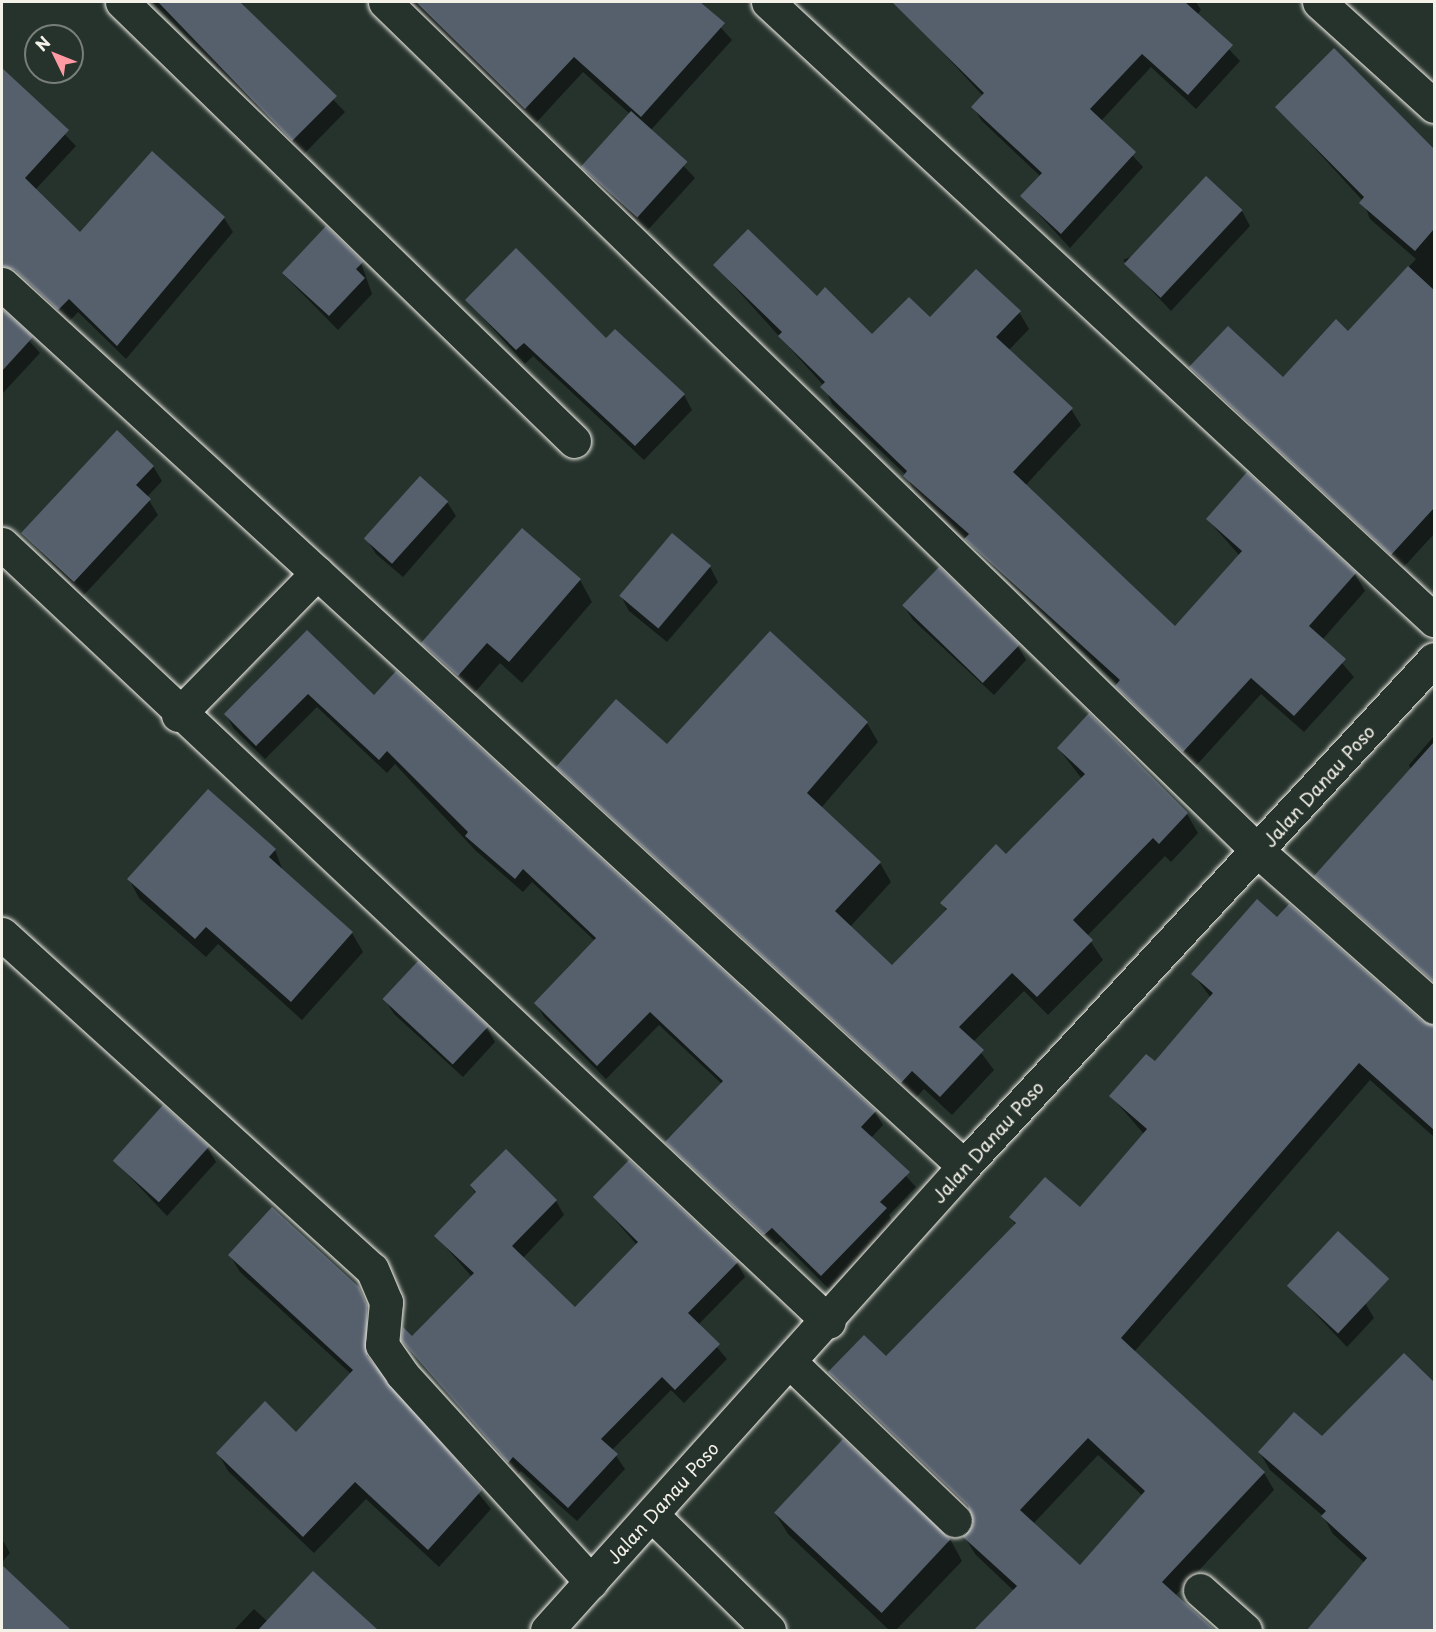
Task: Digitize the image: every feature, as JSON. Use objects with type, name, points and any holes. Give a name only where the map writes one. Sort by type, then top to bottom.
[{"type":"street","points":[[122,2],[574,441]]},
{"type":"street","points":[[385,2],[1259,852],[1434,1007]]},
{"type":"street","points":[[768,2],[1434,620]]},
{"type":"street","points":[[1319,2],[1434,106]]},
{"type":"street","points":[[2,284],[964,1166]]},
{"type":"street","points":[[2,544],[178,715],[829,1322]]},
{"type":"street","points":[[178,715],[317,573]]},
{"type":"street","name":"Jalan Danau Poso","points":[[547,1630],[829,1322],[964,1166],[1259,852],[1434,659]]},
{"type":"street","points":[[2,934],[372,1269],[386,1302],[382,1345],[402,1374],[591,1582]]},
{"type":"street","points":[[791,1363],[955,1520]]},
{"type":"street","points":[[652,1515],[769,1630]]},
{"type":"street","points":[[1200,1590],[1245,1630]]},
{"type":"building","points":[[158,2],[240,2],[337,96],[292,141]]},
{"type":"building","points":[[416,2],[700,2],[725,23],[641,117],[574,57],[525,109]]},
{"type":"building","points":[[892,2],[1185,2],[1233,45],[1188,95],[1142,54],[1090,109],[1136,152],[1061,234],[1020,196],[1042,173],[971,107],[984,93]]},
{"type":"building","points":[[1334,48],[1434,149],[1434,229],[1415,251],[1359,203],[1364,197],[1275,107]]},
{"type":"building","points":[[2,68],[69,130],[25,178],[80,232],[152,151],[225,217],[117,346],[69,299],[58,310],[15,270],[2,266]]},
{"type":"building","points":[[631,111],[687,162],[637,218],[581,167]]},
{"type":"building","points":[[1206,176],[1243,210],[1161,298],[1124,264]]},
{"type":"building","points":[[326,226],[363,262],[356,269],[365,278],[329,316],[282,273]]},
{"type":"building","points":[[748,229],[817,296],[825,287],[872,334],[909,297],[930,317],[976,269],[1021,311],[996,337],[1073,408],[1013,472],[1175,626],[1242,551],[1206,519],[1247,472],[1356,573],[1309,626],[1346,659],[1294,716],[1251,678],[1183,752],[1115,686],[1120,680],[964,539],[969,534],[903,476],[907,471],[820,387],[825,382],[778,336],[782,332],[713,265]]},
{"type":"building","points":[[516,248],[606,338],[615,329],[685,394],[635,446],[524,343],[516,350],[465,300]]},
{"type":"building","points":[[1408,266],[1434,290],[1434,508],[1391,555],[1189,367],[1228,326],[1283,377],[1336,319],[1348,331]]},
{"type":"building","points":[[2,309],[33,337],[2,371]]},
{"type":"building","points":[[117,430],[154,466],[136,485],[151,499],[74,582],[21,533]]},
{"type":"building","points":[[420,476],[448,501],[392,564],[364,538]]},
{"type":"building","points":[[522,528],[581,579],[509,662],[487,643],[458,676],[421,643]]},
{"type":"building","points":[[672,533],[711,566],[658,629],[619,596]]},
{"type":"building","points":[[939,567],[1020,645],[983,683],[902,605]]},
{"type":"building","points":[[307,630],[374,695],[396,671],[876,1111],[861,1127],[910,1172],[880,1202],[887,1208],[821,1276],[772,1228],[764,1235],[665,1142],[723,1081],[650,1012],[597,1066],[534,1003],[596,938],[523,869],[515,879],[465,836],[468,832],[387,751],[379,760],[308,694],[256,746],[224,714]]},
{"type":"building","points":[[770,631],[868,722],[807,793],[881,862],[835,911],[892,965],[947,909],[940,903],[996,844],[1006,854],[1085,774],[1057,748],[1089,713],[1188,813],[1159,844],[1153,838],[1073,920],[1093,940],[1037,997],[1012,973],[959,1027],[984,1050],[940,1097],[912,1071],[901,1083],[556,767],[616,699],[667,744]]},
{"type":"building","points":[[1434,742],[1434,982],[1314,876]]},
{"type":"building","points":[[208,789],[276,849],[269,857],[353,932],[291,1002],[206,927],[195,939],[127,879]]},
{"type":"building","points":[[1257,899],[1277,917],[1289,904],[1422,1021],[1434,1025],[1434,1130],[1359,1063],[1121,1338],[1265,1472],[1162,1582],[1215,1630],[974,1630],[1017,1586],[963,1537],[973,1524],[968,1506],[828,1372],[864,1335],[886,1356],[1016,1223],[1009,1217],[1045,1177],[1080,1207],[1147,1129],[1109,1096],[1146,1054],[1155,1061],[1213,993],[1191,974]],"holes":[[[1088,1438],[1145,1491],[1080,1565],[1020,1510]]]},
{"type":"building","points":[[418,961],[488,1026],[453,1065],[383,999]]},
{"type":"building","points":[[163,1105],[209,1146],[159,1202],[113,1161]]},
{"type":"building","points":[[506,1149],[557,1200],[512,1246],[575,1307],[638,1242],[593,1197],[629,1160],[738,1262],[688,1313],[720,1344],[675,1390],[662,1377],[601,1439],[618,1454],[568,1508],[513,1457],[508,1463],[401,1340],[403,1327],[412,1336],[474,1273],[434,1236],[476,1192],[470,1185]]},
{"type":"building","points":[[272,1207],[359,1287],[367,1305],[367,1356],[482,1490],[428,1550],[355,1482],[303,1537],[216,1453],[265,1401],[296,1432],[353,1370],[228,1255]]},
{"type":"building","points":[[1338,1231],[1389,1279],[1338,1334],[1287,1286]]},
{"type":"building","points":[[1404,1353],[1434,1382],[1434,1630],[1307,1630],[1367,1558],[1321,1516],[1326,1511],[1258,1452],[1294,1412],[1322,1436]]},
{"type":"building","points":[[843,1439],[951,1539],[882,1613],[774,1513]]},
{"type":"building","points":[[2,1565],[71,1630],[2,1630]]},
{"type":"building","points":[[313,1571],[378,1630],[258,1630]]}]
